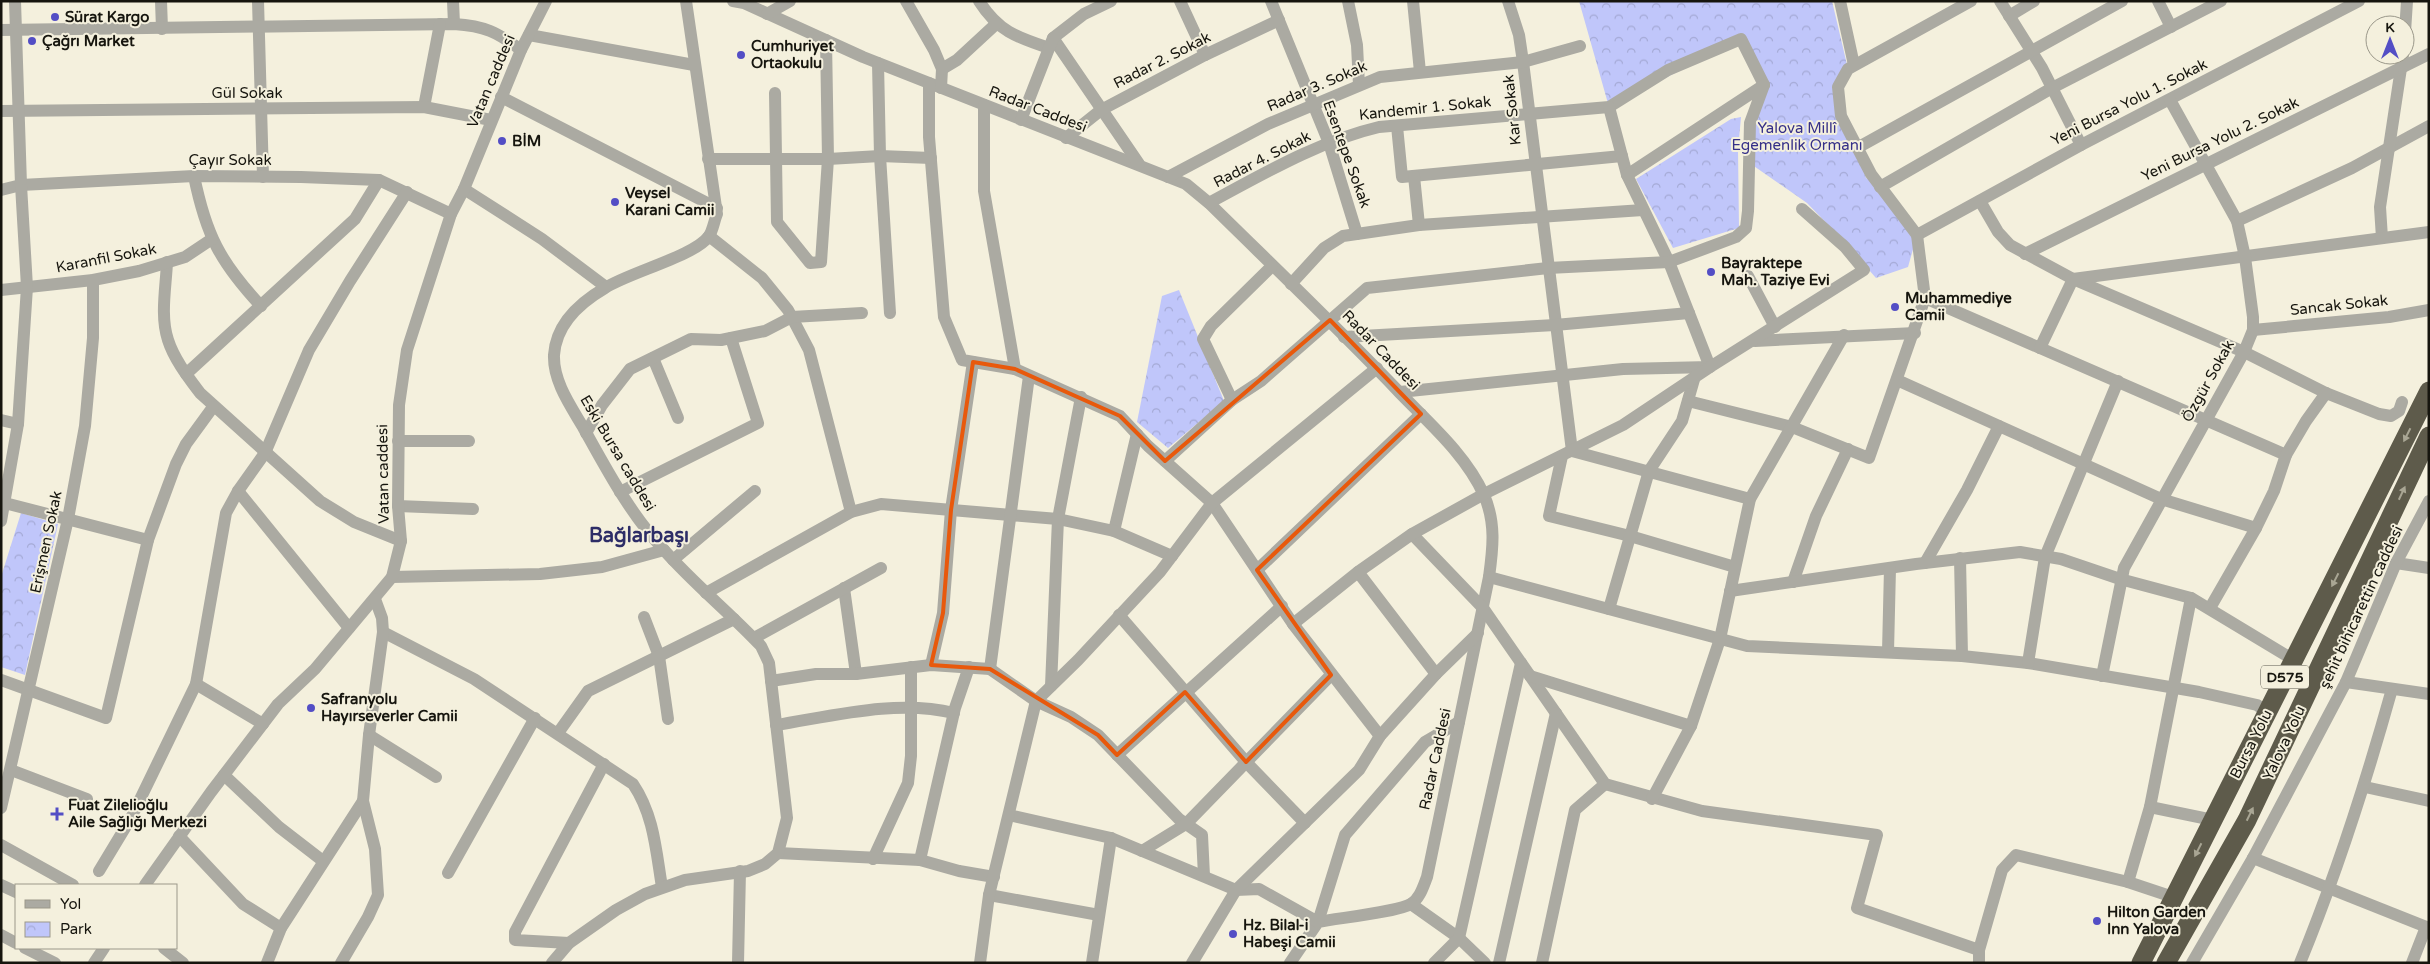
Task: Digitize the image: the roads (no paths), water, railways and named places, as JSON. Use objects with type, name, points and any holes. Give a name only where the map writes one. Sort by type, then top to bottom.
[{"type":"highway","name":"Bursa Yolu","points":[[2140,963],[2429,391]]},
{"type":"highway","name":"Yalova Yolu","points":[[2166,963],[2247,820],[2429,436]]},
{"type":"street","points":[[1,521],[18,424],[27,287],[21,185],[15,1]]},
{"type":"street","points":[[161,1],[162,29]]},
{"type":"street","points":[[258,1],[263,177]]},
{"type":"street","points":[[454,1],[454,24]]},
{"type":"street","name":"Vatan caddesi","points":[[146,884],[278,704],[315,669],[392,577],[401,541],[398,506],[398,405],[407,350],[451,214],[464,189],[521,50],[546,1]]},
{"type":"street","points":[[686,1],[708,159],[717,208],[717,214],[709,236],[762,278],[792,317],[809,350],[851,512]]},
{"type":"street","name":"Radar Caddesi","points":[[733,1],[878,63],[1186,184],[1209,203],[1330,320],[1344,337],[1422,414],[1469,468],[1484,494],[1491,514],[1494,534],[1489,577],[1427,877],[1420,895],[1411,904]]},
{"type":"street","points":[[767,14],[790,1]]},
{"type":"street","points":[[906,1],[942,68]]},
{"type":"street","points":[[979,1],[996,24],[1020,39],[1051,43],[1139,164]]},
{"type":"street","points":[[1021,120],[1051,43],[1084,14],[1111,1]]},
{"type":"street","points":[[1180,1],[1205,55]]},
{"type":"street","name":"Esentepe Sokak","points":[[1271,1],[1329,144],[1357,234]]},
{"type":"street","points":[[1348,1],[1357,45],[1359,85]]},
{"type":"street","points":[[1413,1],[1420,72]]},
{"type":"street","name":"Kar Sokak","points":[[1508,1],[1519,35],[1523,62],[1562,375],[1567,453],[1549,516],[1630,536]]},
{"type":"street","points":[[1840,1],[1854,66]]},
{"type":"street","points":[[1688,401],[1792,427],[1869,458],[1925,298],[1917,235],[1871,174],[1857,148],[1841,116],[1838,87],[1848,68],[1971,1]]},
{"type":"street","points":[[2000,1],[2032,52],[2082,145]]},
{"type":"street","points":[[2009,16],[2034,1]]},
{"type":"street","points":[[1857,148],[2122,1]]},
{"type":"street","points":[[2158,1],[2171,27]]},
{"type":"street","points":[[1880,186],[2052,88],[2221,1]]},
{"type":"street","name":"Yeni Bursa Yolu 1. Sokak","points":[[1917,235],[2082,145],[2359,1]]},
{"type":"street","points":[[2407,15],[2408,1]]},
{"type":"street","name":"Radar 2. Sokak","points":[[1066,138],[1101,110],[1205,55],[1279,20]]},
{"type":"street","points":[[424,107],[440,24]]},
{"type":"street","points":[[1,30],[454,24],[482,27],[497,32],[521,50]]},
{"type":"street","points":[[996,24],[957,60],[942,68],[935,85],[931,158],[944,317],[962,360],[1015,369],[1120,416],[1212,503],[1293,624],[1380,736]]},
{"type":"street","points":[[529,35],[694,65]]},
{"type":"street","points":[[1165,460],[1232,400],[1261,381],[1367,288],[1548,268],[1669,262],[1736,237],[1746,228],[1750,123],[1764,85],[1741,39],[1668,70],[1609,107],[1627,175],[1669,262],[1710,366]]},
{"type":"street","points":[[775,93],[777,222],[810,263],[822,262],[828,159],[826,40]]},
{"type":"street","name":"Radar 3. Sokak","points":[[1168,177],[1268,124],[1380,77],[1523,62],[1580,46]]},
{"type":"street","name":"Yeni Bursa Yolu 2. Sokak","points":[[2415,58],[2429,54]]},
{"type":"street","points":[[878,63],[880,156],[890,312]]},
{"type":"street","name":"Yeni Bursa Yolu 2. Sokak","points":[[2026,254],[2206,164],[2395,65]]},
{"type":"street","points":[[2382,238],[2380,207],[2402,65]]},
{"type":"street","points":[[1627,175],[1764,85]]},
{"type":"street","points":[[501,97],[717,208]]},
{"type":"street","name":"Özgür Sokak","points":[[2102,676],[2120,579],[2124,568],[2205,419],[2244,352],[2253,330],[2245,257],[2237,221],[2170,100]]},
{"type":"street","points":[[984,105],[984,191],[1015,369]]},
{"type":"street","name":"Gül Sokak","points":[[1,111],[424,107],[491,120]]},
{"type":"street","name":"Kandemir 1. Sokak","points":[[1329,144],[1347,134],[1397,126],[1609,107]]},
{"type":"street","points":[[1397,126],[1402,177],[1622,156]]},
{"type":"street","points":[[2237,221],[2352,168],[2429,126]]},
{"type":"street","name":"Radar 4. Sokak","points":[[1209,203],[1272,169],[1329,144]]},
{"type":"street","points":[[708,159],[828,159],[880,156],[931,158]]},
{"type":"street","points":[[194,176],[201,209],[212,240],[238,281],[261,306]]},
{"type":"street","name":"Çayır Sokak","points":[[1,190],[21,185],[194,176],[379,180],[451,214]]},
{"type":"street","points":[[1414,176],[1419,225]]},
{"type":"street","points":[[186,374],[355,219],[379,180]]},
{"type":"street","points":[[464,189],[542,239],[606,287]]},
{"type":"street","points":[[99,870],[131,818],[196,684],[226,514],[238,491],[265,452],[309,350],[350,281],[407,192]]},
{"type":"street","points":[[1980,200],[1998,232],[2010,245],[2073,279],[2244,352],[2326,393],[2379,414],[2391,416],[2399,411],[2402,402]]},
{"type":"street","points":[[1293,624],[1358,572],[1412,534],[1484,494],[1623,426],[1710,366],[1752,342],[1864,270],[1802,208]]},
{"type":"street","points":[[1291,284],[1324,248],[1343,236],[1419,225],[1643,210]]},
{"type":"street","points":[[2073,279],[2429,232]]},
{"type":"street","name":"Eski Bursa caddesi","points":[[709,236],[691,251],[655,264],[606,287],[580,304],[559,336],[554,353],[555,375],[632,512],[673,560],[754,638],[761,646],[769,663],[787,818],[778,853]]},
{"type":"street","name":"Karanfil Sokak","points":[[1,290],[93,280],[185,257],[212,240]]},
{"type":"street","points":[[167,262],[164,318],[168,340],[186,374],[214,407],[320,501],[354,522],[401,541]]},
{"type":"street","points":[[1232,400],[1203,339],[1211,326],[1272,266]]},
{"type":"street","points":[[1748,276],[1775,327]]},
{"type":"street","points":[[2040,348],[2073,279]]},
{"type":"street","name":"Erişmen Sokak","points":[[1,808],[30,690],[68,519],[85,426],[93,338],[93,280]]},
{"type":"street","points":[[1925,298],[2286,454]]},
{"type":"street","name":"Sancak Sokak","points":[[2253,330],[2389,317],[2429,310]]},
{"type":"street","points":[[586,433],[602,405],[630,369],[691,339],[721,340],[764,331],[792,317],[862,312]]},
{"type":"street","points":[[1344,337],[1555,325],[1689,313]]},
{"type":"street","points":[[1752,342],[1844,335],[1914,333]]},
{"type":"street","points":[[1652,799],[1691,726],[1720,639],[1750,499],[1844,335]]},
{"type":"street","points":[[620,492],[758,423],[731,338]]},
{"type":"street","points":[[653,358],[678,418]]},
{"type":"street","points":[[932,664],[943,613],[951,510],[973,362]]},
{"type":"street","points":[[1400,392],[1623,369],[1710,366]]},
{"type":"street","points":[[980,963],[989,894],[1036,701],[1160,572],[1212,503],[1377,368]]},
{"type":"street","points":[[990,669],[1029,376]]},
{"type":"street","points":[[1609,609],[1650,471],[1682,421],[1695,376]]},
{"type":"street","points":[[1897,380],[2161,499],[2256,528]]},
{"type":"street","points":[[2028,663],[2045,556],[2118,381]]},
{"type":"street","points":[[2210,608],[2256,528],[2274,491],[2286,454],[2326,393]]},
{"type":"street","points":[[1051,686],[1058,519],[1081,397]]},
{"type":"street","points":[[1,680],[106,718],[148,540],[176,464],[186,444],[214,407]]},
{"type":"street","points":[[1257,570],[1422,414]]},
{"type":"street","points":[[1,420],[18,424]]},
{"type":"street","points":[[1926,563],[1967,490],[1999,426]]},
{"type":"street","points":[[1114,531],[1137,434]]},
{"type":"street","points":[[398,442],[470,441]]},
{"type":"street","points":[[1792,582],[1816,516],[1848,449]]},
{"type":"street","points":[[1567,453],[1650,471],[1750,499]]},
{"type":"street","points":[[238,491],[349,628]]},
{"type":"street","points":[[673,560],[756,491]]},
{"type":"street","name":"şehit bihicarettin caddesi","points":[[2192,963],[2253,858],[2346,682],[2396,563],[2429,501]]},
{"type":"street","points":[[3,503],[148,540]]},
{"type":"street","points":[[706,593],[851,512],[881,504],[1058,519],[1114,531],[1172,556]]},
{"type":"street","points":[[398,506],[473,509]]},
{"type":"street","points":[[1412,534],[1483,608],[1605,784],[1702,812],[1876,836],[1857,908],[1979,957],[2002,870],[2016,855],[2128,882],[2173,898]]},
{"type":"street","points":[[1630,536],[1736,567]]},
{"type":"street","points":[[392,577],[540,574],[602,567],[664,550]]},
{"type":"street","points":[[1730,591],[1960,558],[2020,552],[2061,559],[2120,579],[2192,598],[2294,660]]},
{"type":"street","points":[[1960,558],[1962,656]]},
{"type":"street","points":[[2396,563],[2429,568]]},
{"type":"street","points":[[754,638],[881,568]]},
{"type":"street","points":[[1888,652],[1890,568]]},
{"type":"street","points":[[1358,572],[1436,674]]},
{"type":"street","points":[[1489,577],[1747,646],[1962,656],[2028,663],[2174,688],[2257,705],[2267,712]]},
{"type":"street","points":[[844,588],[856,674]]},
{"type":"street","points":[[2128,882],[2150,807],[2192,598]]},
{"type":"street","points":[[342,963],[378,895],[375,849],[363,801],[369,735],[383,632],[382,618],[375,599]]},
{"type":"street","points":[[1117,755],[1282,606]]},
{"type":"street","points":[[1119,615],[1246,762],[1305,823]]},
{"type":"street","points":[[644,617],[659,656],[668,719]]},
{"type":"street","points":[[558,734],[588,691],[734,619]]},
{"type":"street","points":[[383,632],[474,679],[633,784],[644,800],[651,822],[662,887]]},
{"type":"street","points":[[1192,963],[1236,890],[1359,770],[1380,736],[1436,674],[1478,633]]},
{"type":"street","points":[[1434,963],[1459,938],[1521,663]]},
{"type":"street","points":[[771,681],[816,674],[856,674],[932,664],[990,669],[1036,701],[1071,717],[1098,735],[1186,824],[1202,835],[1204,876]]},
{"type":"street","points":[[873,859],[908,782],[911,667]]},
{"type":"street","points":[[920,860],[954,712],[970,667]]},
{"type":"street","points":[[1142,851],[1186,824],[1331,675]]},
{"type":"street","points":[[1530,676],[1691,726]]},
{"type":"street","points":[[2346,682],[2429,694]]},
{"type":"street","points":[[196,684],[263,724]]},
{"type":"street","points":[[2300,963],[2330,890],[2365,787],[2392,689]]},
{"type":"street","points":[[776,726],[859,712],[933,708],[954,712]]},
{"type":"street","points":[[1499,963],[1556,713]]},
{"type":"street","points":[[448,873],[535,718]]},
{"type":"street","points":[[1290,963],[1318,922],[1345,835],[1425,742],[1459,722]]},
{"type":"street","points":[[369,735],[436,777]]},
{"type":"street","points":[[569,943],[515,940],[515,932],[604,764]]},
{"type":"street","points":[[11,770],[87,799]]},
{"type":"street","points":[[224,775],[279,827],[323,861]]},
{"type":"street","points":[[1542,963],[1575,810],[1605,784]]},
{"type":"street","points":[[2365,787],[2429,801]]},
{"type":"street","points":[[267,963],[281,928],[363,801]]},
{"type":"street","points":[[2150,807],[2213,820]]},
{"type":"street","points":[[1009,815],[1111,838],[1236,890],[1259,889],[1318,922],[1411,904],[1459,938],[1485,963]]},
{"type":"street","points":[[180,836],[243,904],[281,928]]},
{"type":"street","points":[[1092,963],[1111,838]]},
{"type":"street","points":[[1,845],[72,884]]},
{"type":"street","points":[[552,963],[569,943],[616,910],[662,887],[765,864],[778,853],[920,860],[959,871],[994,877]]},
{"type":"street","points":[[2253,858],[2330,890],[2428,927],[2412,963]]},
{"type":"street","points":[[738,963],[740,871]]},
{"type":"street","points":[[1,885],[15,892]]},
{"type":"street","points":[[989,894],[1099,915]]},
{"type":"street","points":[[1,935],[15,942]]},
{"type":"street","points":[[28,949],[55,963]]},
{"type":"street","points":[[94,963],[101,949]]},
{"type":"street","points":[[165,949],[183,963]]},
{"type":"place","name":"Sürat Kargo","points":[[55,17]]},
{"type":"place","name":"Çağrı Market","points":[[32,41]]},
{"type":"place","name":"Cumhuriyet Ortaokulu","points":[[741,55]]},
{"type":"place","name":"BİM","points":[[502,141]]},
{"type":"place","name":"Veysel Karani Camii","points":[[615,202]]},
{"type":"place","name":"Bayraktepe Mah. Taziye Evi","points":[[1711,272]]},
{"type":"place","name":"Muhammediye Camii","points":[[1895,307]]},
{"type":"place","name":"Safranyolu Hayırseverler Camii","points":[[311,708]]},
{"type":"place","name":"Fuat Zilelioğlu Aile Sağlığı Merkezi","points":[[57,814]]},
{"type":"place","name":"Hilton Garden Inn Yalova","points":[[2097,921]]},
{"type":"place","name":"Hz. Bilal-i Habeşi Camii","points":[[1233,934]]},
{"type":"district","name":"Bağlarbaşı","points":[[639,535]]},
{"type":"park label","name":"Yalova Millî Egemenlik Ormanı","points":[[1797,136]]}]
